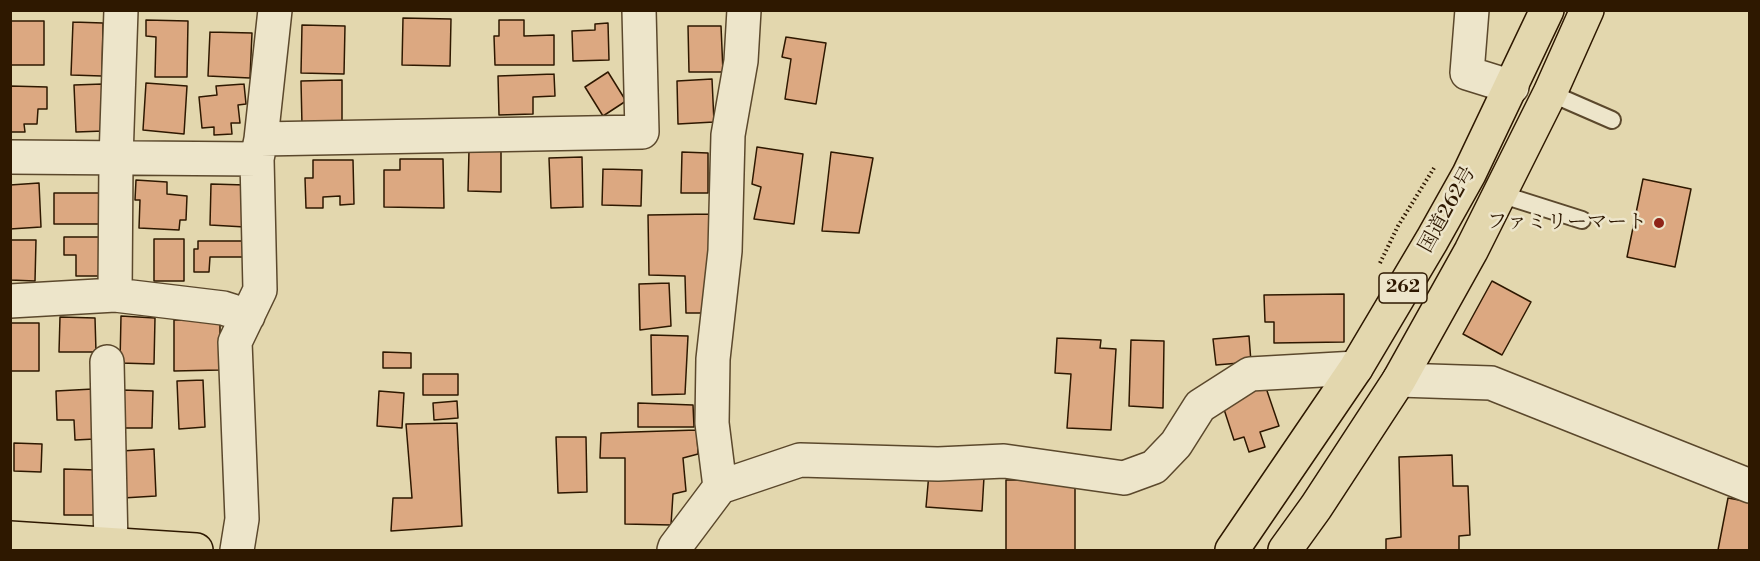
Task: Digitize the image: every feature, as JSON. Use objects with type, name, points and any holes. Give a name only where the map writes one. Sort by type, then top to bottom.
[{"type":"main road","name":"国道262号","points":[[1232,550],[1356,368],[1469,174],[1548,10]]},
{"type":"main road","name":"国道262号","points":[[1285,550],[1399,380],[1500,194],[1550,93],[1587,10]]},
{"type":"main road","points":[[26,543],[196,550]]},
{"type":"street","points":[[115,295],[116,159],[121,10]]},
{"type":"street","points":[[237,550],[242,519],[235,342],[260,290],[259,149],[275,10]]},
{"type":"street","points":[[10,157],[116,159],[259,149],[642,132],[639,10]]},
{"type":"street","points":[[720,487],[712,423],[713,359],[725,251],[728,135],[741,60],[744,10]]},
{"type":"street","points":[[1472,10],[1467,73],[1512,87]]},
{"type":"street","points":[[10,301],[115,295],[223,308],[248,316]]},
{"type":"street","points":[[107,362],[111,546]]},
{"type":"street","points":[[674,550],[720,487],[800,460],[938,464],[1004,461],[1124,478],[1154,467],[1176,444],[1200,406],[1250,374],[1356,368]]},
{"type":"street","points":[[1399,380],[1491,382],[1749,486]]},
{"type":"lane","points":[[1550,93],[1612,120]]},
{"type":"lane","points":[[1500,194],[1582,220]]},
{"type":"building","points":[[403,18],[451,19],[450,66],[402,65]]},
{"type":"building","points":[[146,20],[188,21],[187,77],[155,77],[156,37],[146,36]]},
{"type":"building","points":[[499,20],[524,20],[524,36],[554,35],[554,65],[495,65],[494,36],[499,36]]},
{"type":"building","points":[[10,21],[44,21],[44,65],[10,65]]},
{"type":"building","points":[[73,22],[103,23],[102,76],[71,75]]},
{"type":"building","points":[[608,23],[609,60],[573,61],[572,31],[595,30],[595,24]]},
{"type":"building","points":[[302,25],[345,26],[344,74],[301,73]]},
{"type":"building","points":[[688,26],[721,26],[723,72],[689,72]]},
{"type":"building","points":[[210,32],[252,33],[250,78],[208,76]]},
{"type":"building","points":[[786,37],[826,43],[816,104],[785,99],[791,59],[782,57]]},
{"type":"building","points":[[608,72],[626,101],[603,116],[585,87]]},
{"type":"building","points":[[554,74],[555,96],[533,97],[533,114],[499,115],[498,76]]},
{"type":"building","points":[[712,79],[714,122],[678,124],[677,81]]},
{"type":"building","points":[[342,80],[342,125],[302,126],[301,81]]},
{"type":"building","points":[[146,83],[187,86],[184,134],[143,130]]},
{"type":"building","points":[[103,84],[104,131],[76,132],[74,85]]},
{"type":"building","points":[[244,84],[246,104],[238,105],[240,123],[231,123],[232,134],[214,135],[214,127],[202,128],[199,97],[217,95],[216,86]]},
{"type":"building","points":[[10,86],[47,87],[47,109],[38,109],[37,124],[24,124],[25,132],[10,132]]},
{"type":"building","points":[[757,147],[803,154],[794,224],[754,219],[761,187],[752,184]]},
{"type":"building","points":[[469,150],[501,151],[501,192],[468,191]]},
{"type":"building","points":[[682,152],[708,153],[708,193],[681,193]]},
{"type":"building","points":[[831,152],[873,158],[859,233],[822,231]]},
{"type":"building","points":[[582,157],[583,207],[551,208],[549,158]]},
{"type":"building","points":[[400,159],[443,159],[444,208],[384,207],[384,170],[400,170]]},
{"type":"building","points":[[313,160],[353,160],[354,204],[340,205],[340,196],[323,197],[323,208],[306,208],[305,178],[313,178]]},
{"type":"building","points":[[603,169],[642,170],[641,206],[602,205]]},
{"type":"building","name":"ファミリーマート","points":[[1643,179],[1691,189],[1675,267],[1627,257]]},
{"type":"building","points":[[136,180],[167,182],[167,194],[187,196],[186,220],[180,220],[179,230],[139,228],[140,200],[135,200]]},
{"type":"building","points":[[39,183],[41,227],[10,229],[10,185]]},
{"type":"building","points":[[211,184],[246,185],[245,227],[210,225]]},
{"type":"building","points":[[54,193],[102,193],[102,224],[54,224]]},
{"type":"building","points":[[712,214],[708,313],[686,313],[685,276],[649,275],[648,215]]},
{"type":"building","points":[[64,237],[101,237],[101,276],[76,276],[76,255],[64,255]]},
{"type":"building","points":[[154,239],[184,239],[184,281],[154,281]]},
{"type":"building","points":[[10,240],[36,240],[35,281],[10,280]]},
{"type":"building","points":[[198,241],[248,241],[248,257],[210,257],[209,272],[194,272],[194,249],[198,249]]},
{"type":"building","points":[[1492,281],[1531,302],[1502,355],[1463,334]]},
{"type":"building","points":[[669,283],[671,326],[640,330],[639,284]]},
{"type":"building","points":[[1344,294],[1344,342],[1274,343],[1274,322],[1265,322],[1264,295]]},
{"type":"building","points":[[121,316],[155,318],[154,364],[120,363]]},
{"type":"building","points":[[60,317],[95,318],[96,352],[59,352]]},
{"type":"building","points":[[174,320],[220,320],[220,370],[174,371]]},
{"type":"building","points":[[10,323],[39,323],[39,371],[10,371]]},
{"type":"building","points":[[651,335],[688,336],[685,394],[652,395]]},
{"type":"building","points":[[1249,336],[1251,362],[1216,365],[1213,339]]},
{"type":"building","points":[[1057,338],[1101,340],[1100,348],[1116,349],[1111,430],[1067,428],[1071,374],[1055,373]]},
{"type":"building","points":[[1131,340],[1164,341],[1163,408],[1129,406]]},
{"type":"building","points":[[383,352],[411,353],[411,368],[383,368]]},
{"type":"building","points":[[423,374],[458,374],[458,395],[423,395]]},
{"type":"building","points":[[203,380],[205,427],[179,429],[177,381]]},
{"type":"building","points":[[1264,382],[1279,426],[1260,432],[1265,447],[1249,452],[1244,437],[1234,440],[1220,397]]},
{"type":"building","points":[[93,389],[95,439],[75,440],[74,420],[57,420],[56,391]]},
{"type":"building","points":[[122,390],[153,391],[152,428],[121,428]]},
{"type":"building","points":[[379,391],[404,393],[402,428],[377,426]]},
{"type":"building","points":[[457,401],[458,418],[434,420],[433,403]]},
{"type":"building","points":[[638,403],[693,405],[694,427],[638,427]]},
{"type":"building","points":[[457,423],[462,526],[391,531],[393,498],[412,498],[406,424]]},
{"type":"building","points":[[697,430],[698,454],[683,458],[686,491],[673,494],[671,525],[625,524],[625,458],[600,458],[601,433]]},
{"type":"building","points":[[556,437],[586,437],[587,492],[558,493]]},
{"type":"building","points":[[14,443],[42,444],[41,472],[14,471]]},
{"type":"building","points":[[154,449],[156,496],[123,498],[121,451]]},
{"type":"building","points":[[1452,455],[1453,486],[1468,486],[1470,535],[1459,536],[1459,550],[1386,550],[1386,539],[1401,537],[1399,457]]},
{"type":"building","points":[[64,469],[96,470],[96,515],[64,515]]},
{"type":"building","points":[[929,473],[984,477],[982,511],[926,507]]},
{"type":"building","points":[[1006,480],[1075,480],[1075,550],[1006,550]]},
{"type":"building","points":[[1728,498],[1750,502],[1750,550],[1718,550]]},
{"type":"place","name":"ファミリーマート","points":[[1659,223]]}]
